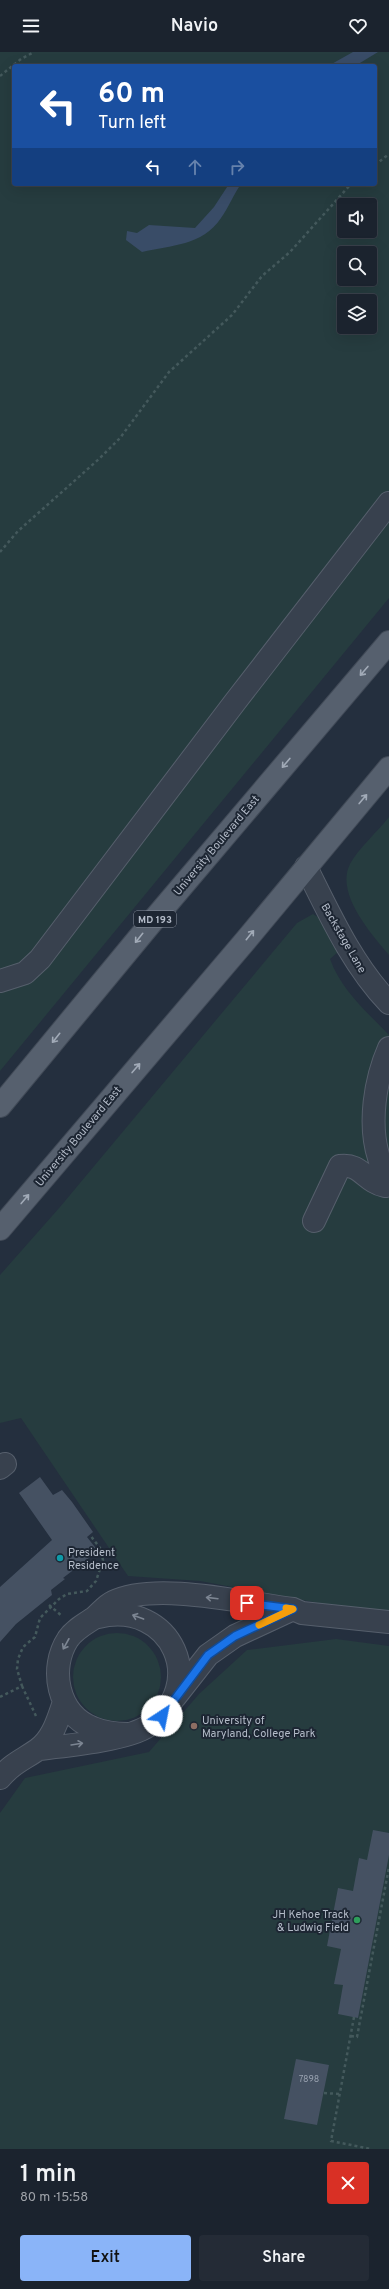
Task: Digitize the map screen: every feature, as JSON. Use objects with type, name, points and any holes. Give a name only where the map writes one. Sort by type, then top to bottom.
[{"type":"main road","name":"University Boulevard East","points":[[0,1106],[172,898],[389,642]]},
{"type":"main road","name":"University Boulevard East","points":[[0,1229],[389,768]]},
{"type":"street","points":[[0,981],[25,974],[40,959],[235,702],[389,503]]},
{"type":"street","name":"Backstage Lane","points":[[306,867],[330,917],[357,965],[389,1003]]},
{"type":"street","points":[[314,1221],[340,1166],[346,1165],[358,1169],[374,1184],[385,1186],[389,1181],[379,1157],[374,1119],[377,1088],[389,1048]]},
{"type":"street","points":[[128,1734],[109,1734],[91,1728],[76,1717],[64,1702],[58,1686],[57,1669],[61,1652],[73,1634],[112,1602],[143,1594],[178,1594],[293,1609],[302,1613],[389,1622]]},
{"type":"street","points":[[0,1778],[11,1765],[38,1750],[79,1744],[128,1734],[147,1727],[162,1716],[208,1655],[235,1636],[293,1609]]},
{"type":"street","points":[[94,1618],[114,1613],[135,1615],[154,1624],[159,1629],[169,1640],[177,1658],[179,1679],[174,1699]]},
{"type":"street","points":[[38,1750],[54,1731],[64,1702]]},
{"type":"path","points":[[15,64],[34,52]]},
{"type":"path","points":[[0,76],[12,66]]},
{"type":"path","points":[[377,163],[389,154]]},
{"type":"path","points":[[0,552],[23,526],[99,459],[120,438],[169,372],[232,315],[262,276],[290,252],[349,186]]},
{"type":"path","points":[[0,1696],[22,1686],[17,1669],[18,1659],[23,1647],[36,1637],[40,1618],[59,1599],[67,1594],[87,1591],[96,1581],[103,1560],[100,1548],[90,1535]]},
{"type":"path","points":[[351,2036],[357,2037],[389,1867]]},
{"type":"path","points":[[354,2017],[331,2140],[371,2149]]},
{"type":"path","points":[[324,2093],[339,2094]]},
{"type":"green space","points":[[0,52],[389,52],[389,598],[0,1071]]},
{"type":"green space","points":[[389,817],[389,955],[373,936],[357,912],[347,888],[347,875],[350,864],[354,858]]},
{"type":"green space","points":[[313,914],[327,923],[339,951],[330,959],[341,981],[355,1000],[389,1035],[389,1616],[200,1581],[128,1576],[21,1418],[0,1423],[0,1275],[60,1207],[297,923]]},
{"type":"green space","points":[[108,1633],[126,1633],[142,1640],[154,1652],[161,1668],[161,1686],[154,1702],[142,1714],[126,1721],[108,1721],[92,1714],[80,1702],[73,1686],[73,1668],[80,1652],[92,1640]]},
{"type":"green space","points":[[336,1639],[389,1646],[389,2149],[0,2149],[0,1813],[25,1778],[149,1752],[199,1694],[247,1650]]},
{"type":"water","points":[[353,52],[378,52],[358,64],[332,64]]},
{"type":"water","points":[[228,186],[240,186],[221,218],[205,234],[195,239],[175,246],[142,252],[126,240],[127,231],[137,233],[149,225],[195,228],[214,207]]},
{"type":"building","name":"President Residence","points":[[40,1477],[53,1495],[62,1490],[72,1502],[93,1532],[87,1537],[98,1551],[63,1578],[65,1579],[51,1590],[52,1595],[16,1624],[0,1642],[0,1587],[52,1540],[19,1493]]},
{"type":"building","points":[[373,1830],[389,1833],[389,1855],[358,2018],[338,2014],[343,1985],[334,1984],[341,1949],[327,1946],[338,1888],[353,1891],[359,1858],[367,1860]]},
{"type":"building","points":[[296,2059],[329,2065],[317,2125],[284,2119]]},
{"type":"slow traffic","points":[[259,1625],[293,1609],[286,1608]]},
{"type":"place","name":"President Residence","points":[[60,1558]]},
{"type":"place","name":"University of Maryland, College Park","points":[[194,1726]]},
{"type":"place","name":"JH Kehoe Track & Ludwig Field","points":[[357,1920]]},
{"type":"route","points":[[162,1716],[208,1655],[235,1636],[293,1609],[247,1603]]}]
